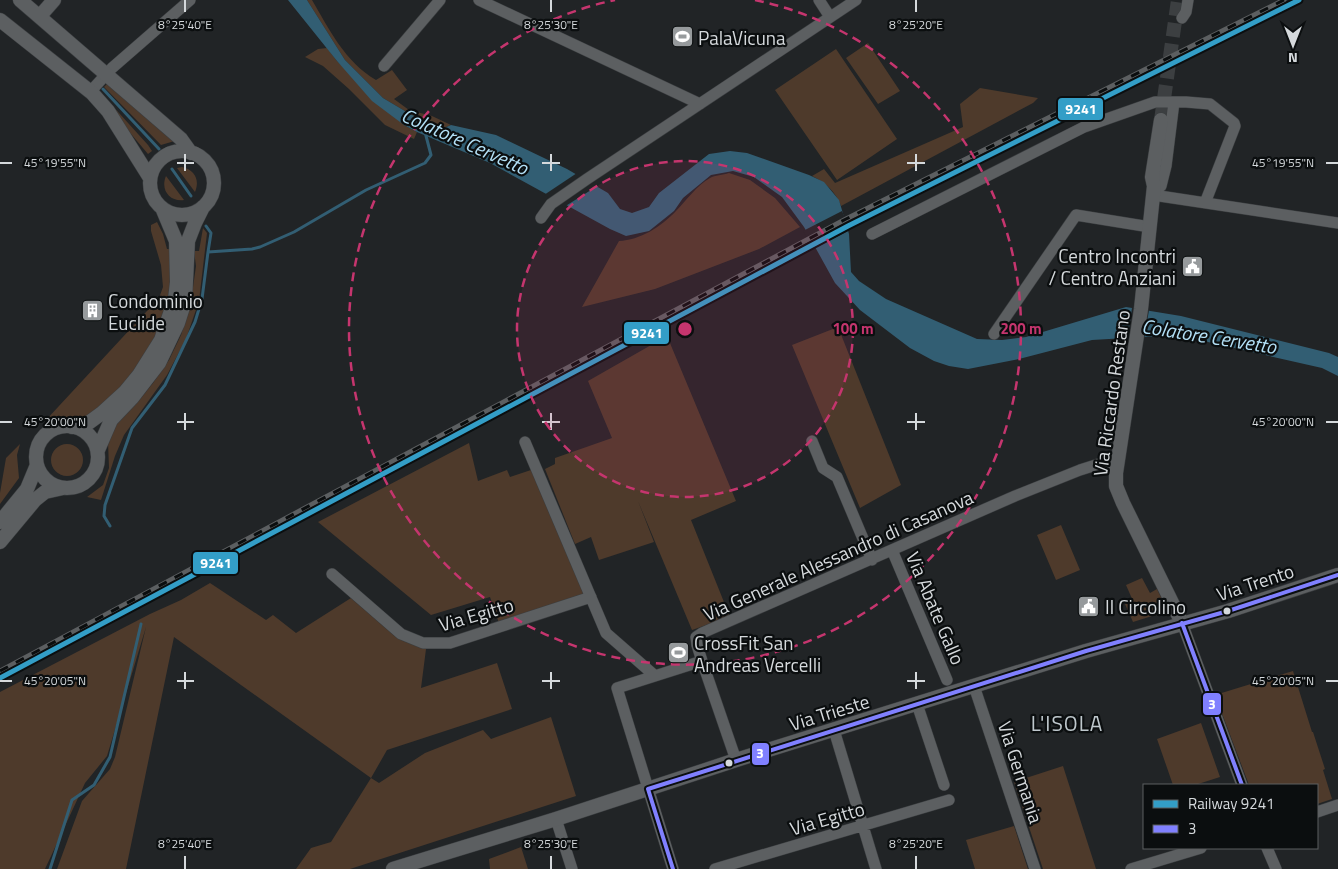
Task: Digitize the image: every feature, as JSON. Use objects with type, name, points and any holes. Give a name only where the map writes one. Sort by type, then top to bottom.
[{"type":"street","points":[[0,542],[35,500],[45,492],[79,486],[92,476],[96,468],[98,450],[111,420],[137,392],[159,363],[178,323],[185,301],[188,241],[194,223],[211,196],[214,187],[213,177],[206,162],[191,152],[181,138],[105,75],[20,0]]},
{"type":"street","points":[[40,16],[54,0]]},
{"type":"street","points":[[90,92],[105,75],[190,0]]},
{"type":"street","points":[[384,66],[440,0]]},
{"type":"street","points":[[479,0],[700,104]]},
{"type":"street","points":[[820,0],[830,17]]},
{"type":"street","points":[[541,218],[551,204],[587,179],[856,0]]},
{"type":"street","points":[[1182,18],[1186,12],[1188,0]]},
{"type":"street","points":[[0,20],[90,92],[108,110],[150,178],[152,196],[163,210],[176,240],[177,274],[175,299],[161,340],[139,375],[125,392],[87,424],[52,430],[44,436],[39,445],[36,455],[37,465],[41,473],[46,480],[63,488]]},
{"type":"street","points":[[872,234],[1084,127],[1155,102],[1210,104],[1236,126],[1206,203]]},
{"type":"street","name":"Via Riccardo Restano","points":[[1153,193],[1161,186],[1166,166],[1174,102]]},
{"type":"street","name":"Via Riccardo Restano","points":[[1161,120],[1152,177],[1153,193],[1141,309],[1116,463],[1116,486],[1123,504],[1182,623],[1242,784]]},
{"type":"street","points":[[150,178],[160,159],[180,151],[191,152]]},
{"type":"street","points":[[1153,193],[1338,223]]},
{"type":"street","points":[[163,210],[173,214],[184,215],[194,213],[204,207]]},
{"type":"street","points":[[994,334],[1076,215],[1150,227]]},
{"type":"street","points":[[72,427],[81,429],[88,435],[98,450]]},
{"type":"street","points":[[812,441],[823,468],[836,477],[872,560]]},
{"type":"street","points":[[524,442],[606,633],[654,675]]},
{"type":"street","name":"Via Generale Alessandro di Casanova","points":[[736,760],[702,661],[696,637],[892,550],[1080,470],[1102,463],[1116,463]]},
{"type":"street","points":[[0,522],[28,489],[37,465]]},
{"type":"street","name":"Via Abate Gallo","points":[[892,550],[947,680]]},
{"type":"street","name":"Via Egitto","points":[[332,574],[400,634],[423,643],[450,643],[591,597]]},
{"type":"street","name":"Via Trento","points":[[1182,623],[1228,611],[1338,575]]},
{"type":"street","name":"Via Trieste","points":[[397,868],[556,819],[736,760],[1102,646],[1182,623]]},
{"type":"street","points":[[673,869],[617,688],[702,661]]},
{"type":"street","name":"Via Germania","points":[[974,686],[1035,869]]},
{"type":"street","points":[[917,704],[944,785]]},
{"type":"street","points":[[834,730],[876,869]]},
{"type":"street","name":"Via Egitto","points":[[715,869],[949,800]]},
{"type":"street","points":[[1318,812],[1338,805]]},
{"type":"street","points":[[556,819],[572,869]]},
{"type":"street","points":[[1131,869],[1198,849]]},
{"type":"street","points":[[1267,849],[1276,869]]},
{"type":"shaded area","points":[[307,0],[312,0],[339,44],[365,73],[376,80],[392,70],[407,90],[394,99],[409,110],[432,116],[451,125],[442,129],[410,114],[383,98],[345,60]]},
{"type":"shaded area","points":[[868,43],[900,91],[878,104],[846,58]]},
{"type":"shaded area","points":[[327,48],[337,61],[404,125],[417,132],[414,139],[385,125],[323,66],[305,57],[318,49]]},
{"type":"shaded area","points":[[836,49],[897,139],[837,180],[775,90]]},
{"type":"shaded area","points":[[108,83],[178,140],[161,145],[104,87]]},
{"type":"shaded area","points":[[980,88],[1038,98],[1033,103],[841,206],[830,188],[812,176],[824,169],[835,183],[963,127],[960,104]]},
{"type":"shaded area","points":[[100,92],[152,151],[148,154],[97,94]]},
{"type":"shaded area","points":[[182,167],[190,170],[195,176],[197,183],[195,192],[177,168]]},
{"type":"shaded area","points":[[729,173],[750,180],[775,198],[800,227],[759,249],[655,289],[582,307],[619,241],[635,238],[650,232],[670,217],[705,181],[714,176]]},
{"type":"shaded area","points":[[166,176],[184,200],[174,199],[165,190],[164,181]]},
{"type":"shaded area","points":[[157,222],[167,249],[171,249],[172,282],[169,299],[155,337],[145,357],[122,387],[86,419],[66,418],[48,422],[46,420],[159,298],[163,287],[161,265],[151,231],[151,225]]},
{"type":"shaded area","points":[[203,228],[207,233],[199,301],[186,339],[167,375],[124,435],[101,500],[87,497],[103,485],[109,468],[108,442],[115,424],[136,404],[153,383],[169,360],[181,335],[191,301],[196,266],[194,251],[199,251]]},
{"type":"shaded area","points":[[838,327],[901,485],[860,508],[792,345]]},
{"type":"shaded area","points":[[667,336],[736,501],[691,520],[730,617],[692,630],[638,501],[654,542],[599,560],[591,537],[575,544],[545,469],[555,464],[555,458],[612,438],[588,381]]},
{"type":"shaded area","points":[[469,443],[478,481],[507,470],[510,477],[534,469],[585,595],[499,623],[490,597],[431,615],[318,522]]},
{"type":"shaded area","points":[[20,444],[17,455],[19,478],[0,504],[6,458]]},
{"type":"shaded area","points":[[67,444],[79,448],[83,460],[79,472],[67,476],[55,472],[51,460],[55,448]]},
{"type":"shaded area","points":[[1061,525],[1080,570],[1056,580],[1037,535]]},
{"type":"shaded area","points":[[1142,578],[1150,593],[1157,589],[1168,611],[1133,622],[1125,604],[1133,601],[1126,585]]},
{"type":"shaded area","points":[[210,583],[266,620],[273,615],[296,633],[351,598],[397,638],[426,649],[421,688],[497,663],[512,709],[387,750],[371,778],[174,637],[126,869],[57,869],[82,801],[110,769],[115,757],[146,627],[107,756],[85,783],[45,869],[0,869],[0,692],[150,614],[181,600]]},
{"type":"shaded area","points":[[1293,671],[1325,769],[1323,770],[1332,799],[1318,804],[1318,784],[1249,784],[1215,695]]},
{"type":"shaded area","points":[[551,717],[576,796],[350,869],[296,869],[311,848],[331,842],[371,778],[379,783],[425,753],[483,730],[491,739]]},
{"type":"shaded area","points":[[1201,723],[1220,777],[1198,784],[1173,784],[1157,739]]},
{"type":"shaded area","points":[[1063,766],[1096,869],[1043,869],[1014,782]]},
{"type":"shaded area","points":[[1014,826],[1028,869],[975,869],[966,840]]},
{"type":"shaded area","points":[[521,847],[528,869],[490,869],[489,859]]},
{"type":"water","name":"Colatore Cervetto","points":[[288,0],[307,0],[345,60],[383,98],[410,114],[442,129],[451,125],[496,135],[567,169],[608,193],[620,209],[632,213],[649,207],[659,193],[709,154],[730,151],[747,153],[824,182],[839,200],[849,234],[851,272],[859,281],[886,299],[977,339],[1002,340],[1026,337],[1126,307],[1181,316],[1329,353],[1338,357],[1338,376],[1322,368],[1177,335],[1092,340],[1019,359],[968,369],[934,361],[910,348],[860,310],[835,283],[804,227],[782,197],[754,177],[733,171],[711,175],[683,198],[674,211],[649,231],[626,236],[490,163],[404,125],[372,101]]},
{"type":"pier","points":[[577,173],[599,185],[564,207],[544,195]]},
{"type":"pier","points":[[842,211],[850,230],[813,249],[803,231]]},
{"type":"pier","points":[[1132,308],[1149,310],[1144,340],[1127,341]]},
{"type":"waterway","points":[[103,89],[159,149]]},
{"type":"waterway","name":"Colatore Cervetto","points":[[208,252],[260,247],[294,232],[366,190],[425,163],[431,155],[425,132]]},
{"type":"waterway","points":[[172,169],[191,196]]},
{"type":"waterway","points":[[110,526],[104,516],[105,505],[132,428],[165,385],[195,322],[202,299],[211,233],[206,226]]},
{"type":"waterway","points":[[50,869],[72,800],[94,785],[110,757],[141,624]]},
{"type":"tunnel","points":[[1161,120],[1178,0]]},
{"type":"railway","points":[[0,671],[846,219],[1284,0]]},
{"type":"rail line","name":"9241","points":[[0,678],[848,226],[1299,0]]},
{"type":"transit line","name":"3","points":[[673,869],[648,789],[1086,651],[1228,611],[1338,575]]},
{"type":"transit line","name":"3","points":[[1182,623],[1242,784]]},
{"type":"place","name":"PalaVicuna","points":[[682,37]]},
{"type":"place","name":"Centro Incontri / Centro Anziani","points":[[1192,266]]},
{"type":"place","name":"Condominio Euclide","points":[[92,311]]},
{"type":"place","name":"Il Circolino","points":[[1089,606]]},
{"type":"place","name":"CrossFit San Andreas Vercelli","points":[[678,653]]},
{"type":"district","name":"L'ISOLA","points":[[1067,723]]}]
